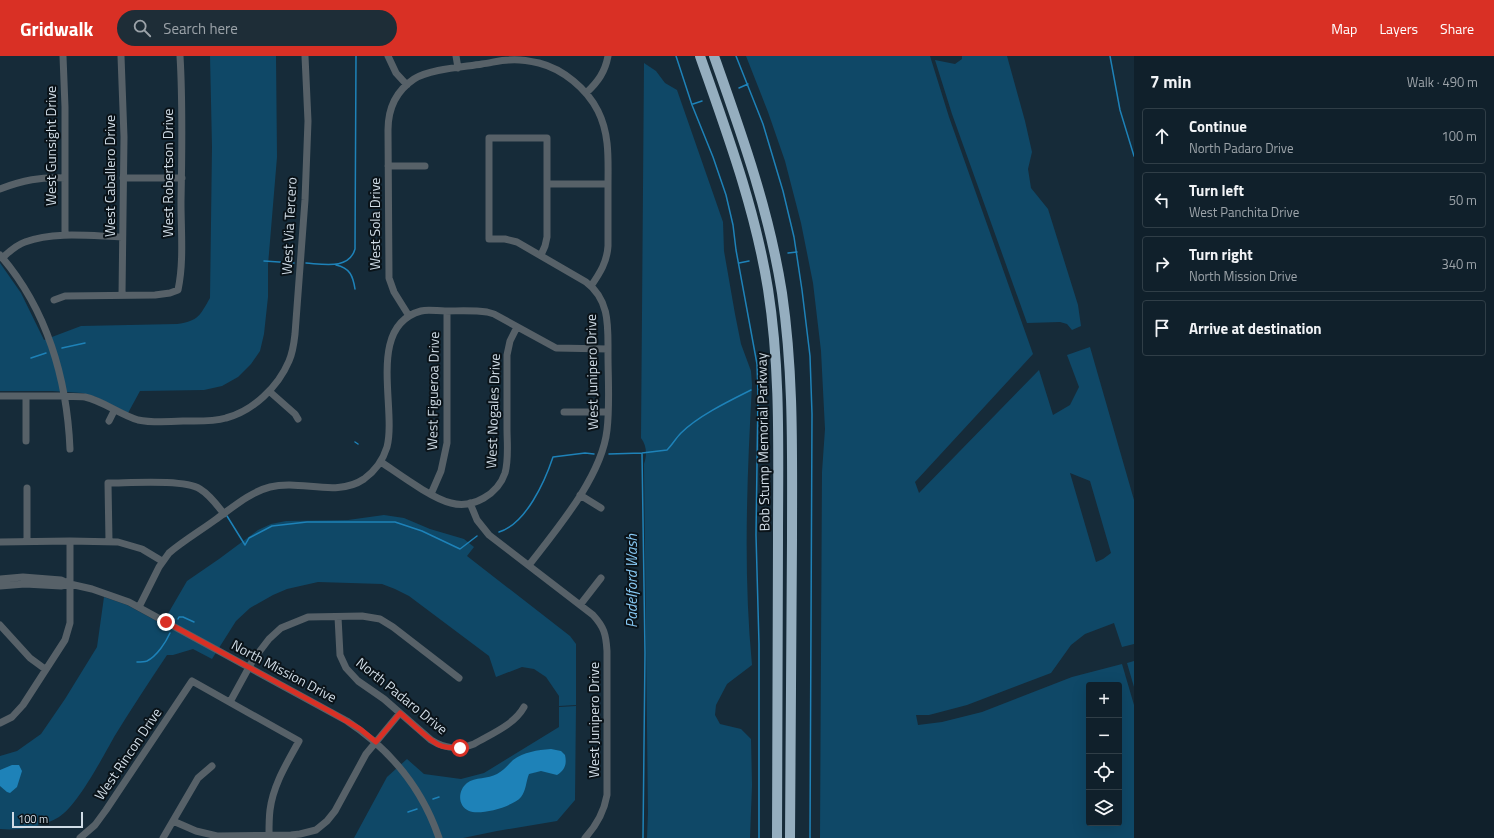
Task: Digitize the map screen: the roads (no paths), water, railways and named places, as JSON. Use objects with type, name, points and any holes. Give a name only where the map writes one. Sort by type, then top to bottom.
[{"type":"highway","name":"Bob Stump Memorial Parkway","points":[[700,56],[735,154],[753,216],[768,287],[776,355],[779,429],[777,838]]},
{"type":"highway","name":"Bob Stump Memorial Parkway","points":[[714,56],[748,152],[765,210],[779,276],[788,337],[792,434],[790,838]]},
{"type":"street","name":"West Gunsight Drive","points":[[63,56],[65,107],[65,235]]},
{"type":"street","name":"West Caballero Drive","points":[[121,56],[124,137],[122,295]]},
{"type":"street","name":"West Robertson Drive","points":[[122,295],[155,295],[178,290],[181,276],[182,178],[182,93],[180,56]]},
{"type":"street","name":"West Via Tercero","points":[[0,396],[81,397],[95,400],[114,411],[147,422],[207,421],[226,418],[249,408],[269,391],[278,380],[288,362],[292,352],[295,334],[301,258],[308,121],[306,56]]},
{"type":"street","points":[[388,56],[396,73],[407,84],[415,78],[427,74],[458,68],[510,60],[540,59],[568,76],[586,94],[599,112],[606,133],[608,146],[607,252],[602,270],[591,286],[517,242],[489,239],[489,138],[547,138],[547,237],[546,246],[541,255]]},
{"type":"street","points":[[456,56],[458,68]]},
{"type":"street","points":[[586,94],[600,79],[608,56]]},
{"type":"street","name":"West Sola Drive","points":[[407,84],[396,97],[389,113],[388,166],[389,278],[394,292],[409,316]]},
{"type":"street","points":[[388,166],[424,166]]},
{"type":"street","points":[[0,189],[28,180],[65,178]]},
{"type":"street","points":[[123,178],[182,178]]},
{"type":"street","points":[[548,184],[608,184]]},
{"type":"street","points":[[70,449],[65,397],[54,354],[43,323],[17,277],[1,257],[25,242],[42,238],[65,235],[122,237]]},
{"type":"street","name":"West Junipero Drive","points":[[529,565],[558,529],[594,471],[600,458],[608,429],[607,314],[601,298],[591,286]]},
{"type":"street","points":[[54,300],[65,296],[122,295]]},
{"type":"street","points":[[139,607],[162,560],[176,548],[254,494],[270,487],[283,485],[338,488],[351,486],[366,478],[381,462],[388,441],[390,338],[396,328],[409,316],[426,310],[487,312],[517,326],[556,348],[608,349]]},
{"type":"street","name":"West Figueroa Drive","points":[[431,494],[441,471],[447,444],[446,311]]},
{"type":"street","name":"West Nogales Drive","points":[[470,504],[480,500],[495,489],[502,481],[505,472],[508,457],[507,355],[510,341],[517,326]]},
{"type":"street","points":[[269,391],[295,414],[298,419]]},
{"type":"street","points":[[26,396],[26,441]]},
{"type":"street","points":[[109,421],[114,411]]},
{"type":"street","points":[[564,412],[608,412]]},
{"type":"street","points":[[381,462],[431,494],[450,503],[470,504]]},
{"type":"street","points":[[109,541],[108,483],[180,483],[193,485],[209,496],[224,514]]},
{"type":"street","points":[[27,488],[27,540]]},
{"type":"street","points":[[580,495],[601,508]]},
{"type":"street","name":"West Junipero Drive","points":[[470,504],[477,520],[484,529],[593,615],[601,624],[605,632],[607,651],[607,795],[605,806],[598,824],[585,838]]},
{"type":"street","points":[[0,542],[27,540],[109,541],[134,546],[162,560]]},
{"type":"street","points":[[0,724],[12,717],[17,712],[65,640],[70,623],[70,540]]},
{"type":"street","name":"North Mission Drive","points":[[0,579],[23,577],[61,580],[70,584],[97,590],[139,607],[348,721],[376,742],[395,761],[416,789],[434,822],[439,838]]},
{"type":"street","points":[[580,605],[601,578]]},
{"type":"street","name":"North Mission Drive","points":[[0,586],[25,584],[61,586],[70,584]]},
{"type":"street","points":[[269,835],[270,811],[274,792],[280,776],[299,741],[230,702],[261,647],[281,628],[308,617],[369,617],[386,622],[459,678]]},
{"type":"street","name":"North Padaro Drive","points":[[338,617],[340,655],[346,668],[358,680],[439,745],[460,748],[474,744],[519,716],[524,707]]},
{"type":"street","points":[[0,625],[30,658],[45,669]]},
{"type":"street","name":"West Rincon Drive","points":[[80,838],[95,825],[104,814],[192,681],[230,702]]},
{"type":"street","points":[[173,821],[196,831],[218,836],[291,835],[316,830],[327,821],[335,810],[362,760],[400,713]]},
{"type":"street","points":[[164,838],[198,778],[212,766]]},
{"type":"waterway","points":[[306,263],[327,265],[341,263],[352,256],[355,249],[356,56]]},
{"type":"waterway","points":[[676,56],[692,105],[713,157],[726,195],[733,225],[736,250],[757,364],[756,535],[759,644],[759,838]]},
{"type":"waterway","points":[[736,56],[763,124],[783,191],[794,237],[810,356],[812,414],[810,838]]},
{"type":"waterway","points":[[1110,56],[1120,110],[1134,156]]},
{"type":"waterway","points":[[739,88],[748,84]]},
{"type":"waterway","points":[[693,104],[702,101]]},
{"type":"waterway","points":[[788,253],[797,252]]},
{"type":"waterway","points":[[264,261],[294,263]]},
{"type":"waterway","points":[[739,263],[749,261]]},
{"type":"waterway","points":[[336,265],[348,270],[353,280],[355,289]]},
{"type":"waterway","points":[[62,348],[85,343]]},
{"type":"waterway","points":[[31,358],[46,353]]},
{"type":"waterway","name":"Padelford Wash","points":[[609,454],[642,453],[667,450],[681,433],[696,421],[714,409],[751,390]]},
{"type":"waterway","points":[[499,532],[509,527],[526,511],[540,489],[553,457],[585,453],[594,454]]},
{"type":"waterway","name":"Padelford Wash","points":[[642,453],[645,653],[643,838]]},
{"type":"waterway","points":[[227,516],[245,545]]},
{"type":"waterway","points":[[245,545],[249,538],[272,526],[307,522],[395,522],[422,531],[460,549],[477,536]]},
{"type":"waterway","points":[[178,619],[179,617],[183,617],[194,622]]},
{"type":"waterway","points":[[137,662],[143,662],[151,659],[164,644],[170,633]]},
{"type":"waterway","points":[[433,799],[439,797]]},
{"type":"waterway","points":[[408,812],[417,809]]}]
